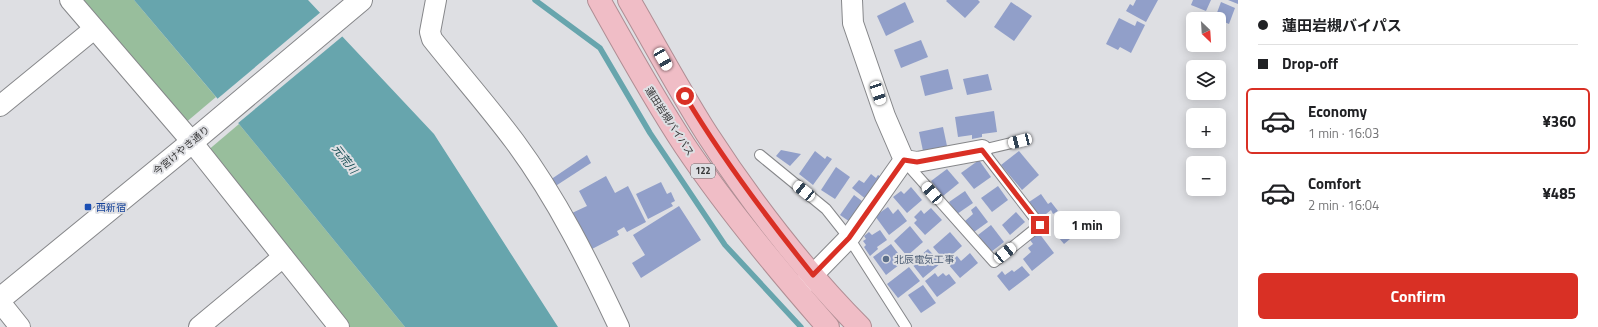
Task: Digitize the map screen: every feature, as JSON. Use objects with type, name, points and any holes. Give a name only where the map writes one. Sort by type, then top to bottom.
[{"type":"highway","name":"蓮田岩槻バイパス","points":[[599,0],[639,72],[686,146],[717,191],[797,291],[828,327]]},
{"type":"highway","name":"122","points":[[629,0],[707,134],[736,176],[813,275],[860,327]]},
{"type":"street","points":[[70,0],[196,139],[283,257],[339,327]]},
{"type":"street","name":"今宮けやき通り","points":[[0,299],[196,139],[361,0]]},
{"type":"street","points":[[436,0],[430,32],[432,39],[515,143],[546,190],[575,237],[619,327]]},
{"type":"street","points":[[852,0],[853,23],[885,116],[904,160]]},
{"type":"street","points":[[0,106],[94,28]]},
{"type":"street","points":[[904,160],[917,162],[982,150]]},
{"type":"street","points":[[797,291],[849,238],[904,160]]},
{"type":"street","points":[[199,327],[283,257]]},
{"type":"street","points":[[0,302],[20,327]]},
{"type":"lane","points":[[904,160],[994,262],[1040,225],[982,150],[1020,141]]},
{"type":"lane","points":[[760,155],[826,208],[849,238],[906,327]]},
{"type":"green space","points":[[79,0],[134,0],[216,97],[184,124]]},
{"type":"green space","points":[[239,124],[405,327],[347,327],[206,152]]},
{"type":"water","name":"元荒川","points":[[134,0],[308,0],[434,134],[558,327],[405,327],[239,124]]},
{"type":"pier","points":[[322,11],[344,35],[237,124],[216,100]]},
{"type":"building","points":[[978,0],[980,2],[965,18],[946,1]]},
{"type":"building","points":[[1136,0],[1158,0],[1146,22],[1126,11],[1130,4],[1133,6]]},
{"type":"building","points":[[1193,0],[1211,0],[1206,11],[1191,5]]},
{"type":"building","points":[[1228,0],[1238,0],[1238,4]]},
{"type":"building","points":[[905,2],[914,22],[886,36],[877,16]]},
{"type":"building","points":[[1011,2],[1032,16],[1014,41],[994,27]]},
{"type":"building","points":[[1221,2],[1235,8],[1229,24],[1226,23],[1226,12],[1217,12]]},
{"type":"building","points":[[1119,18],[1135,26],[1137,21],[1145,25],[1131,53],[1120,47],[1118,50],[1106,44]]},
{"type":"building","points":[[921,40],[928,57],[901,68],[894,50]]},
{"type":"building","points":[[948,69],[953,89],[925,96],[920,76]]},
{"type":"building","points":[[988,74],[992,90],[967,95],[963,79]]},
{"type":"building","points":[[994,111],[997,132],[982,134],[982,137],[972,139],[972,135],[958,137],[955,117]]},
{"type":"building","points":[[943,127],[947,146],[923,151],[919,132]]},
{"type":"building","points":[[781,150],[801,154],[790,166],[776,156]]},
{"type":"building","points":[[815,151],[825,159],[827,156],[832,159],[813,185],[799,174]]},
{"type":"building","points":[[1019,151],[1039,175],[1022,190],[1001,165]]},
{"type":"building","points":[[587,155],[591,163],[554,187],[550,180]]},
{"type":"building","points":[[979,160],[991,177],[974,189],[961,173]]},
{"type":"building","points":[[836,167],[850,177],[835,199],[821,190]]},
{"type":"building","points":[[947,169],[959,183],[943,196],[931,181]]},
{"type":"building","points":[[871,174],[876,178],[878,175],[884,179],[867,200],[852,188],[859,180],[864,183]]},
{"type":"building","points":[[606,176],[615,193],[628,186],[646,222],[627,232],[624,227],[617,231],[619,235],[592,249],[572,213],[587,206],[579,191]]},
{"type":"building","points":[[661,182],[667,194],[671,192],[675,201],[671,203],[673,206],[648,219],[636,194]]},
{"type":"building","points":[[998,186],[1008,200],[992,212],[981,198]]},
{"type":"building","points":[[911,187],[922,200],[907,213],[893,197],[901,191],[904,194]]},
{"type":"building","points":[[965,191],[973,203],[957,214],[949,202]]},
{"type":"building","points":[[1041,194],[1048,204],[1051,202],[1058,211],[1053,214],[1051,210],[1041,218],[1029,202]]},
{"type":"building","points":[[854,195],[866,204],[853,224],[840,215]]},
{"type":"building","points":[[679,206],[701,240],[641,278],[632,263],[645,255],[633,235]]},
{"type":"building","points":[[976,206],[988,222],[974,232],[965,221],[973,214],[971,210]]},
{"type":"building","points":[[888,207],[893,214],[898,209],[907,221],[889,235],[875,216]]},
{"type":"building","points":[[931,208],[942,220],[925,235],[914,223],[917,220],[914,217],[921,210],[924,214]]},
{"type":"building","points":[[1016,212],[1025,222],[1010,235],[1002,225]]},
{"type":"building","points":[[1069,214],[1082,229],[1064,244],[1054,232],[1065,223],[1062,220]]},
{"type":"building","points":[[991,225],[1004,242],[991,252],[978,235]]},
{"type":"building","points":[[910,226],[923,242],[907,256],[894,241]]},
{"type":"building","points":[[880,230],[887,240],[877,247],[878,249],[870,256],[864,247],[866,245],[863,241],[866,239],[864,236],[869,232],[872,235]]},
{"type":"building","points":[[950,232],[962,246],[945,261],[933,247]]},
{"type":"building","points":[[1039,233],[1054,253],[1032,271],[1023,259],[1031,252],[1028,248],[1033,244],[1030,240]]},
{"type":"building","points":[[891,244],[904,261],[886,275],[873,257]]},
{"type":"building","points":[[928,249],[941,263],[923,278],[908,259],[916,253],[919,257]]},
{"type":"building","points":[[970,253],[978,263],[960,278],[948,264],[957,256],[961,261]]},
{"type":"building","points":[[1022,266],[1030,275],[1009,291],[997,276],[1002,271],[1005,275],[1012,270],[1014,272]]},
{"type":"building","points":[[909,267],[920,281],[898,298],[887,284]]},
{"type":"building","points":[[935,273],[938,277],[943,273],[946,276],[949,274],[956,283],[937,297],[925,281]]},
{"type":"building","points":[[923,285],[936,303],[921,313],[908,295]]},
{"type":"waterway","points":[[535,0],[600,48],[650,133],[725,245],[801,327]]},
{"type":"place","name":"西新宿","points":[[88,207]]},
{"type":"place","name":"北辰電気工事","points":[[886,259]]},
{"type":"route","points":[[685,96],[707,134],[736,176],[813,275],[849,238],[904,160],[917,162],[982,150],[1040,225]]}]
